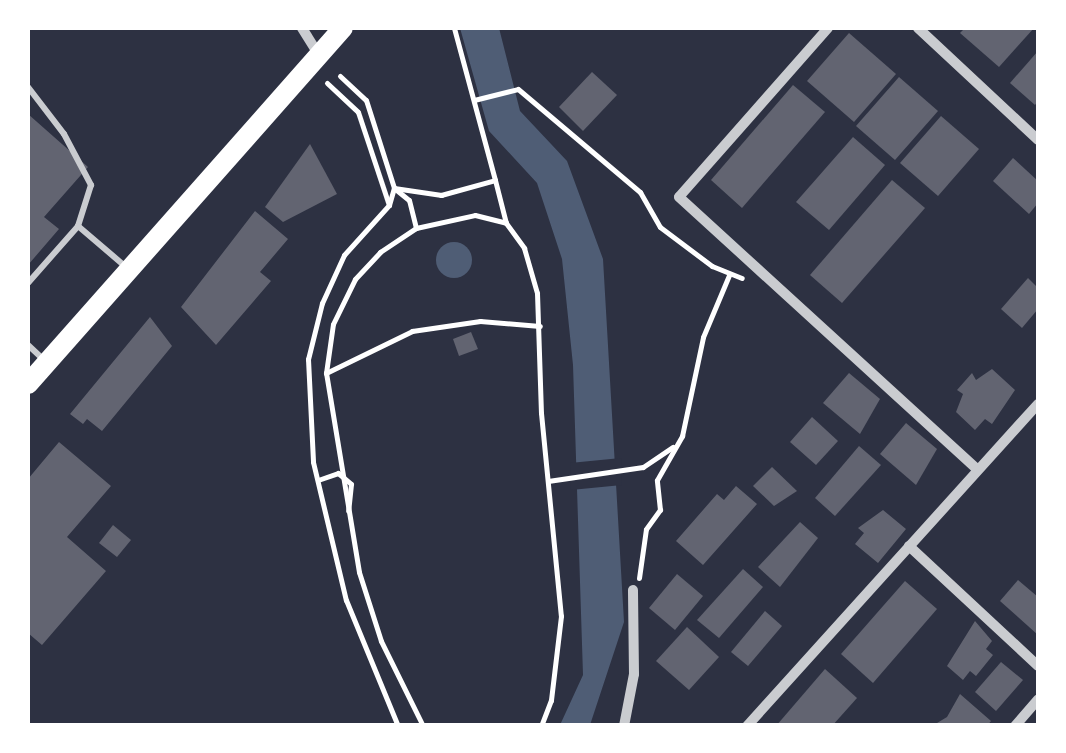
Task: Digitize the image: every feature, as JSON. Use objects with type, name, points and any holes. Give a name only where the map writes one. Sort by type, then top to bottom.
[{"type":"main road","points":[[28,384],[343,28]]},
{"type":"street","points":[[302,28],[318,54]]},
{"type":"street","points":[[828,28],[679,197],[978,469]]},
{"type":"street","points":[[918,28],[1038,140]]},
{"type":"street","points":[[747,726],[1038,404]]},
{"type":"street","points":[[909,546],[1038,666]]},
{"type":"street","points":[[624,726],[634,674],[633,590]]},
{"type":"street","points":[[1016,726],[1038,700]]},
{"type":"lane","points":[[28,87],[64,134],[91,184],[78,226],[28,283]]},
{"type":"lane","points":[[78,226],[129,270]]},
{"type":"lane","points":[[28,345],[47,362]]},
{"type":"path","points":[[454,28],[506,223],[524,248],[540,326],[548,481],[561,616],[552,700],[541,726]]},
{"type":"path","points":[[340,76],[366,100],[394,188],[409,200],[416,228]]},
{"type":"path","points":[[326,84],[358,112],[388,205]]},
{"type":"path","points":[[473,100],[518,89],[640,192],[660,227],[738,280],[757,268]]},
{"type":"path","points":[[394,188],[442,195],[495,180]]},
{"type":"path","points":[[394,188],[388,205],[344,255],[308,358],[318,480],[346,600],[398,726]]},
{"type":"path","points":[[423,726],[382,640],[346,514],[326,373],[334,324],[355,279],[416,228],[474,215],[506,223]]},
{"type":"path","points":[[633,590],[645,565],[646,529],[660,510],[657,480],[677,444],[703,337],[729,275]]},
{"type":"path","points":[[326,373],[412,331],[480,320],[540,326]]},
{"type":"path","points":[[548,481],[643,467],[677,444]]},
{"type":"path","points":[[318,480],[338,473]]},
{"type":"water","points":[[460,28],[499,28],[520,111],[567,161],[603,259],[624,622],[590,725],[560,725],[583,675],[573,365],[562,259],[537,183],[489,131]]},
{"type":"water","points":[[454,242],[467,247],[472,260],[467,273],[454,278],[441,273],[436,260],[441,247]]},
{"type":"pier","points":[[621,458],[622,485],[571,490],[570,463]]},
{"type":"building","points":[[965,28],[1034,28],[999,67],[960,33]]},
{"type":"building","points":[[849,33],[896,74],[854,122],[807,81]]},
{"type":"building","points":[[1038,51],[1038,101],[1035,105],[1010,83]]},
{"type":"building","points":[[592,72],[617,95],[583,131],[559,107]]},
{"type":"building","points":[[899,77],[938,111],[895,160],[856,126]]},
{"type":"building","points":[[793,85],[825,112],[742,208],[711,180]]},
{"type":"building","points":[[28,114],[88,167],[44,217],[59,229],[28,265]]},
{"type":"building","points":[[941,116],[979,149],[938,196],[900,163]]},
{"type":"building","points":[[853,137],[885,165],[829,230],[796,202]]},
{"type":"building","points":[[310,144],[337,194],[283,222],[265,207]]},
{"type":"building","points":[[1013,158],[1038,181],[1038,203],[1029,214],[993,181]]},
{"type":"building","points":[[892,180],[925,208],[842,303],[810,275]]},
{"type":"building","points":[[255,211],[288,239],[260,272],[271,281],[216,345],[181,307]]},
{"type":"building","points":[[1028,278],[1038,288],[1038,309],[1022,328],[1001,309]]},
{"type":"building","points":[[150,317],[172,346],[102,431],[87,419],[83,424],[70,414]]},
{"type":"building","points":[[471,332],[478,349],[459,356],[453,339]]},
{"type":"building","points":[[992,369],[1015,390],[992,424],[985,419],[975,430],[956,412],[963,394],[957,390],[972,373],[976,380]]},
{"type":"building","points":[[849,373],[880,399],[860,434],[823,403]]},
{"type":"building","points":[[812,417],[838,441],[816,465],[790,442]]},
{"type":"building","points":[[906,423],[937,449],[916,485],[880,454]]},
{"type":"building","points":[[59,442],[111,486],[67,537],[106,571],[42,645],[28,633],[28,479]]},
{"type":"building","points":[[859,446],[881,465],[835,516],[815,498]]},
{"type":"building","points":[[772,467],[797,491],[774,506],[753,486]]},
{"type":"building","points":[[736,486],[757,504],[703,565],[676,541],[717,494],[724,500]]},
{"type":"building","points":[[883,510],[906,529],[878,563],[855,544],[864,533],[858,528]]},
{"type":"building","points":[[800,522],[818,538],[780,587],[758,567]]},
{"type":"building","points":[[113,525],[131,540],[117,557],[99,543]]},
{"type":"building","points":[[743,569],[763,587],[719,638],[697,620]]},
{"type":"building","points":[[677,574],[703,596],[675,630],[649,608]]},
{"type":"building","points":[[1018,580],[1038,597],[1038,635],[1000,601]]},
{"type":"building","points":[[905,581],[937,609],[873,683],[841,654]]},
{"type":"building","points":[[765,611],[782,626],[748,666],[731,652]]},
{"type":"building","points":[[975,621],[992,641],[986,649],[993,655],[976,676],[970,671],[963,680],[947,666]]},
{"type":"building","points":[[687,627],[719,657],[689,690],[656,661]]},
{"type":"building","points":[[1001,662],[1023,680],[996,711],[975,692]]},
{"type":"building","points":[[825,669],[857,698],[832,726],[776,726]]},
{"type":"building","points":[[960,694],[991,721],[987,726],[932,726],[947,717]]}]
